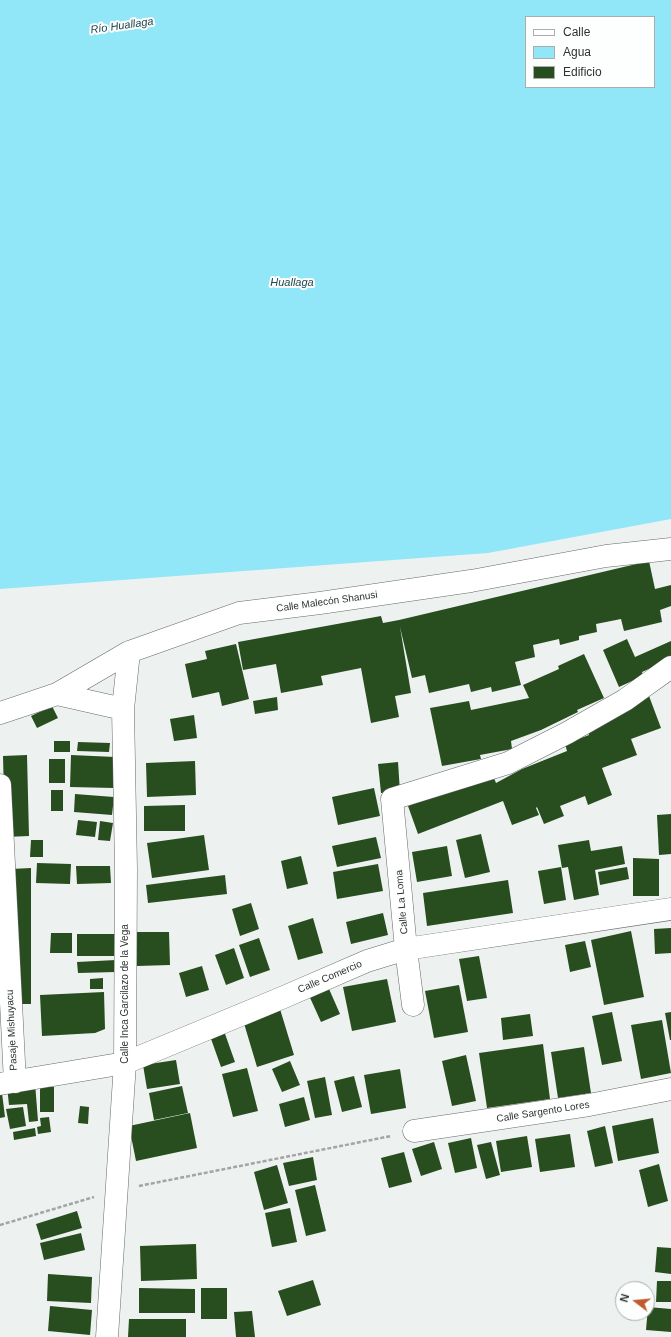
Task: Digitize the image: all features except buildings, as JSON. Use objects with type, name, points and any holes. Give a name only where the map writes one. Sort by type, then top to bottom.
[{"type":"street","name":"Calle Malecón Shanusi","points":[[0,713],[57,694],[129,652],[239,613],[471,581],[606,556],[671,549]]},
{"type":"street","name":"Calle Inca Garcilazo de la Vega","points":[[107,1337],[125,1063],[126,869],[123,709],[129,652]]},
{"type":"street","name":"Calle La Loma","points":[[413,1005],[406,949],[392,799],[508,763],[567,733],[625,700],[671,667]]},
{"type":"street","points":[[57,694],[123,709]]},
{"type":"street","name":"Pasaje Mishuyacu","points":[[0,785],[7,1083]]},
{"type":"street","name":"Calle Comercio","points":[[7,1083],[125,1063],[367,961],[406,949],[671,909]]},
{"type":"street","name":"Calle Sargento Lores","points":[[414,1131],[589,1105],[671,1089]]},
{"type":"path","points":[[0,1225],[117,1191],[414,1131]]},
{"type":"water","name":"Huallaga","points":[[0,0],[671,0],[671,519],[488,553],[0,589]]},
{"type":"water label","name":"Río Huallaga","points":[[122,26]]}]
